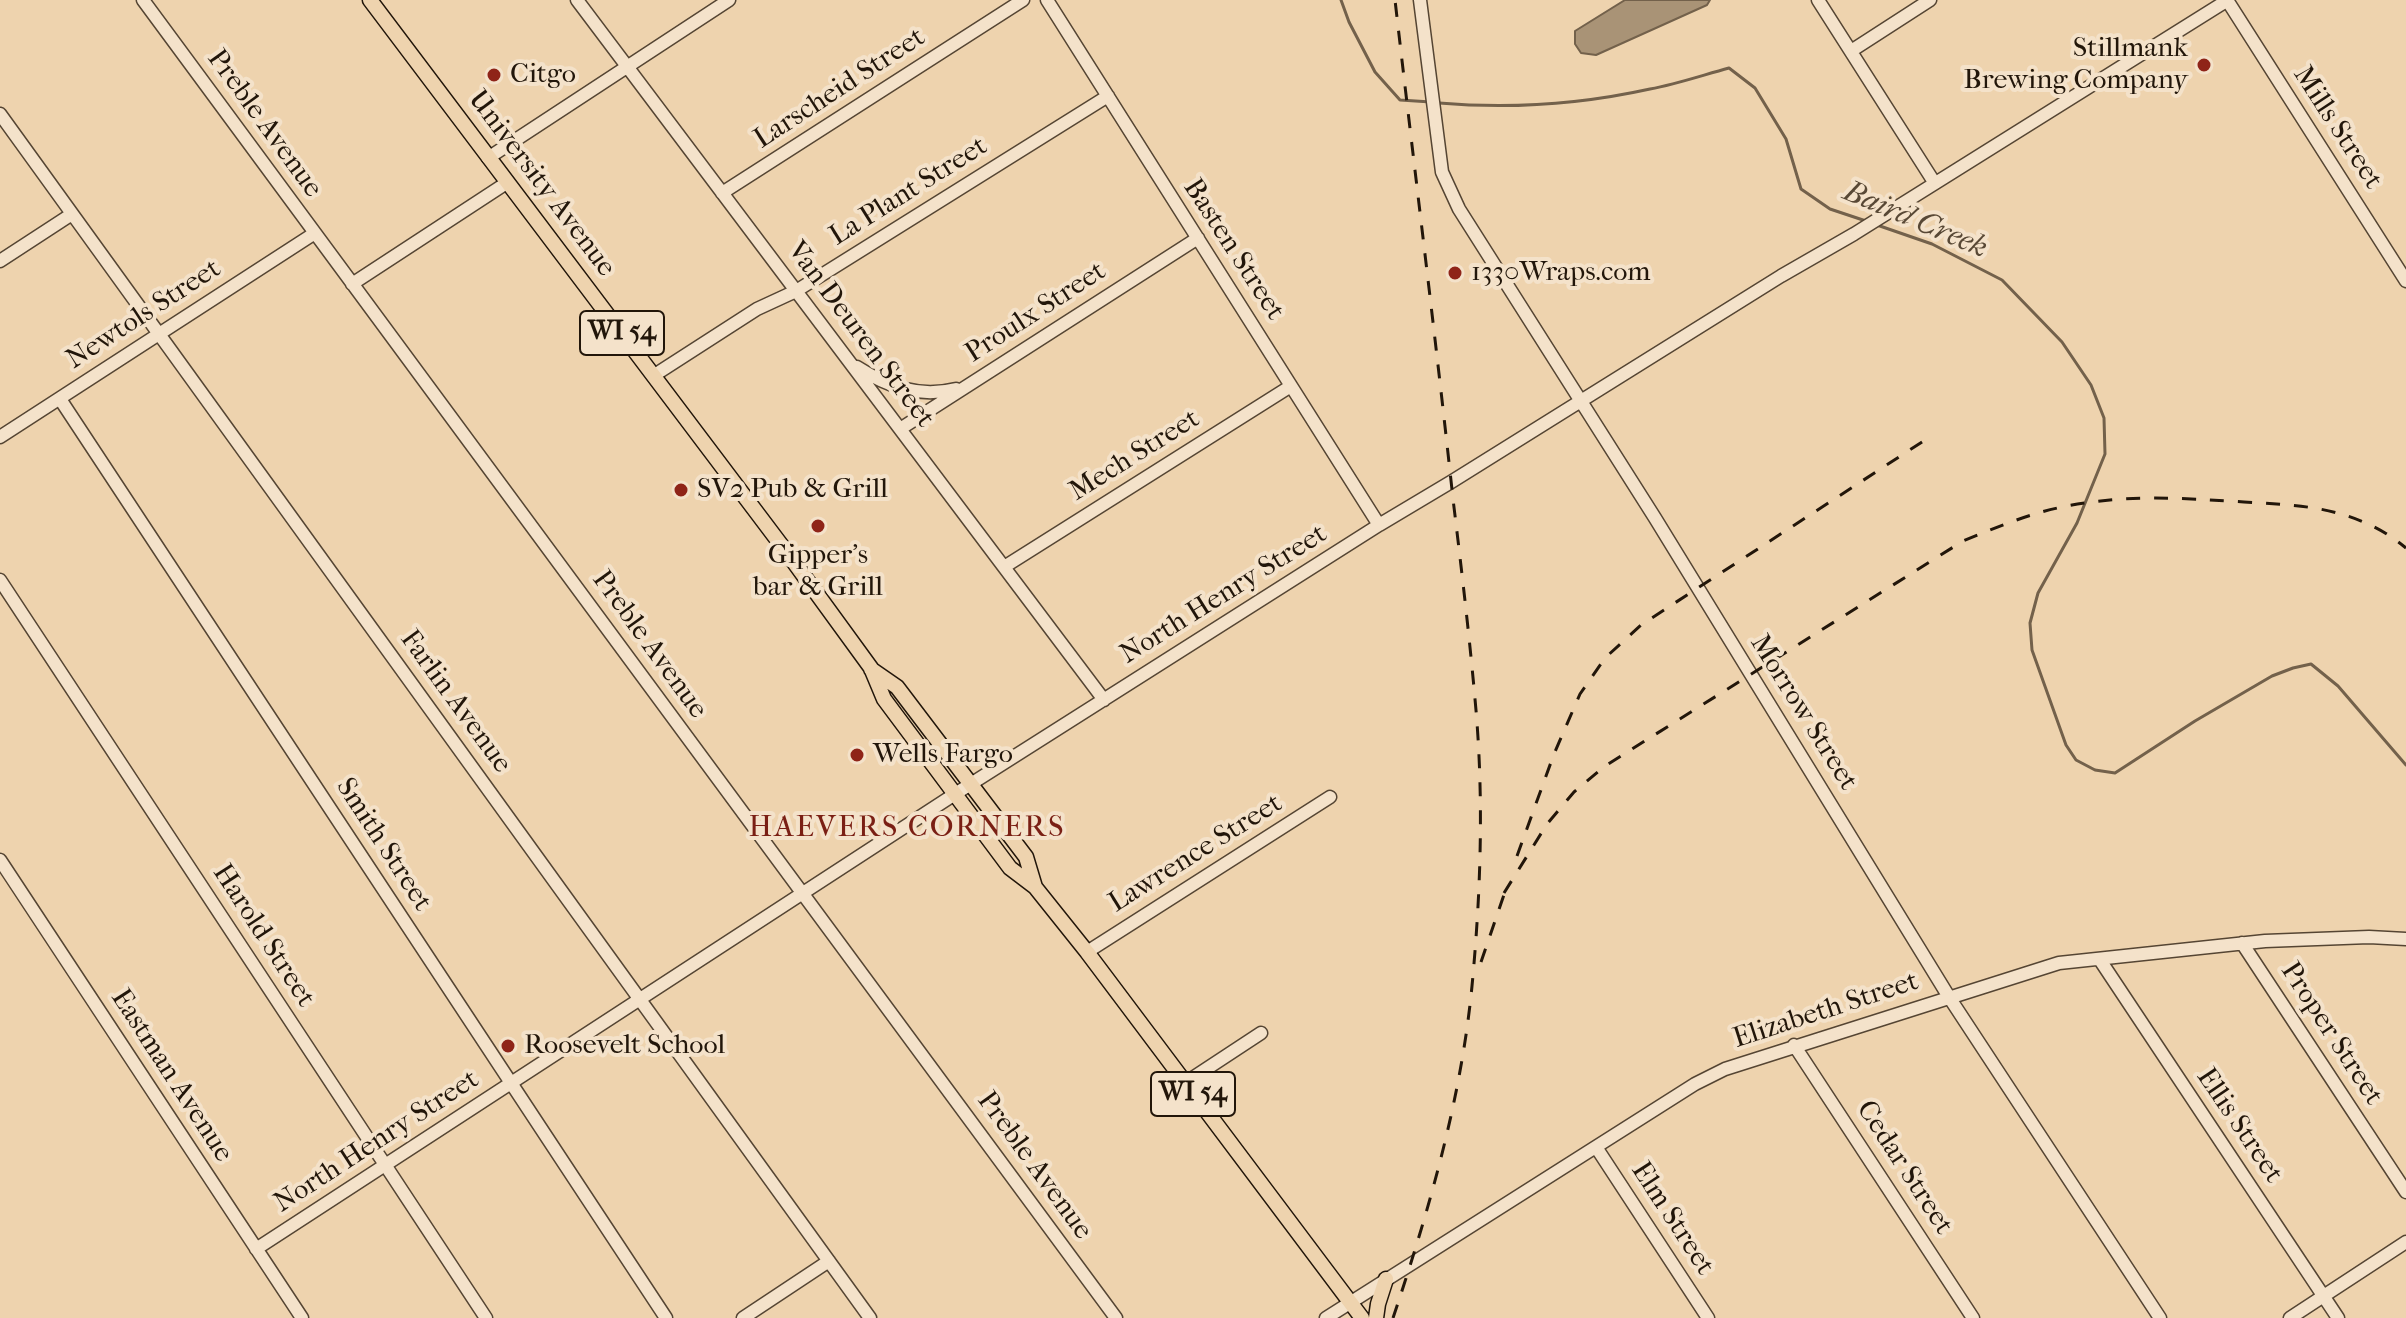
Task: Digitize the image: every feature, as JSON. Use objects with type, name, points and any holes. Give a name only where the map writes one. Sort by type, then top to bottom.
[{"type":"main road","name":"University Avenue","points":[[370,0],[788,554],[871,668],[884,699],[1010,868],[1035,887],[1087,952],[1362,1318]]},
{"type":"main road","name":"University Avenue","points":[[871,668],[897,687],[1026,857],[1035,887]]},
{"type":"main road","points":[[1376,1318],[1386,1279]]},
{"type":"street","name":"Preble Avenue","points":[[143,0],[1116,1318]]},
{"type":"street","name":"Van Deuren Street","points":[[577,0],[1104,700]]},
{"type":"street","points":[[488,158],[729,0]]},
{"type":"street","name":"Larscheid Street","points":[[722,193],[1023,0]]},
{"type":"street","name":"Basten Street","points":[[1047,0],[1379,525]]},
{"type":"street","name":"Morrow Street","points":[[1420,0],[1442,172],[1459,209],[1751,673],[1949,997],[2160,1318]]},
{"type":"street","points":[[1818,0],[1934,182]]},
{"type":"street","points":[[1851,51],[1930,0]]},
{"type":"street","name":"North Henry Street","points":[[256,1249],[970,784],[1379,525],[1854,234],[2227,0]]},
{"type":"street","name":"Mills Street","points":[[2227,0],[2406,281]]},
{"type":"street","name":"La Plant Street","points":[[653,376],[757,309],[796,291],[1108,96]]},
{"type":"street","name":"Farlin Avenue","points":[[0,114],[870,1318]]},
{"type":"street","points":[[352,284],[508,182]]},
{"type":"street","points":[[0,261],[72,214]]},
{"type":"street","name":"Newtols Street","points":[[0,437],[315,233]]},
{"type":"street","name":"Proulx Street","points":[[900,429],[1198,238]]},
{"type":"street","points":[[847,359],[875,379],[911,392],[944,392],[970,384]]},
{"type":"street","name":"Mech Street","points":[[1004,567],[1291,386]]},
{"type":"street","name":"Smith Street","points":[[60,399],[666,1318]]},
{"type":"street","name":"Harold Street","points":[[0,580],[486,1318]]},
{"type":"street","name":"Lawrence Street","points":[[1087,952],[1330,797]]},
{"type":"street","name":"Eastman Avenue","points":[[0,860],[302,1318]]},
{"type":"street","name":"Elizabeth Street","points":[[1326,1318],[1695,1084],[1725,1069],[2059,963],[2242,943],[2369,937],[2406,939]]},
{"type":"street","name":"Proper Street","points":[[2242,943],[2406,1192]]},
{"type":"street","name":"Ellis Street","points":[[2100,960],[2338,1318]]},
{"type":"street","points":[[1185,1083],[1261,1033]]},
{"type":"street","name":"Cedar Street","points":[[1794,1045],[1973,1318]]},
{"type":"street","name":"Elm Street","points":[[1596,1147],[1708,1318]]},
{"type":"street","points":[[2290,1318],[2406,1242]]},
{"type":"street","points":[[743,1318],[829,1261]]},
{"type":"shaded area","points":[[1625,0],[1710,0],[1707,5],[1596,55],[1581,53],[1575,44],[1575,31]]},
{"type":"waterway","name":"Baird Creek","points":[[1341,0],[1375,72],[1400,100],[1431,102]]},
{"type":"waterway","name":"Baird Creek","points":[[1439,103],[1518,105],[1572,102],[1660,87],[1729,68],[1755,88],[1786,139],[1801,189],[1830,209],[1866,221]]},
{"type":"waterway","name":"Baird Creek","points":[[1877,225],[1932,244],[2002,280],[2062,342],[2091,385],[2104,418],[2105,454],[2077,523],[2038,593],[2030,623],[2032,650],[2066,745],[2076,760],[2095,770],[2115,773],[2272,676],[2311,664],[2338,686],[2406,765]]},
{"type":"railway","points":[[1393,1318],[1431,1196],[1460,1071],[1475,950],[1480,807],[1478,735],[1468,624],[1395,0]]},
{"type":"railway","points":[[1517,856],[1554,754],[1580,694],[1605,658],[1641,625],[1925,440]]},
{"type":"railway","points":[[1504,893],[1547,824],[1574,792],[1605,766],[1963,541],[1999,526],[2049,510],[2085,503],[2153,498],[2197,499],[2293,505],[2329,511],[2367,524],[2406,548]]},
{"type":"railway","points":[[1481,962],[1508,883]]},
{"type":"place","name":"Stillmank Brewing Company","points":[[2204,65]]},
{"type":"place","name":"Citgo","points":[[494,75]]},
{"type":"place","name":"1330Wraps.com","points":[[1455,273]]},
{"type":"place","name":"SV2 Pub & Grill","points":[[681,490]]},
{"type":"place","name":"Gipper's bar & Grill","points":[[818,526]]},
{"type":"place","name":"Wells Fargo","points":[[857,755]]},
{"type":"place","name":"Roosevelt School","points":[[508,1046]]},
{"type":"district","name":"HAEVERS CORNERS","points":[[907,829]]}]
